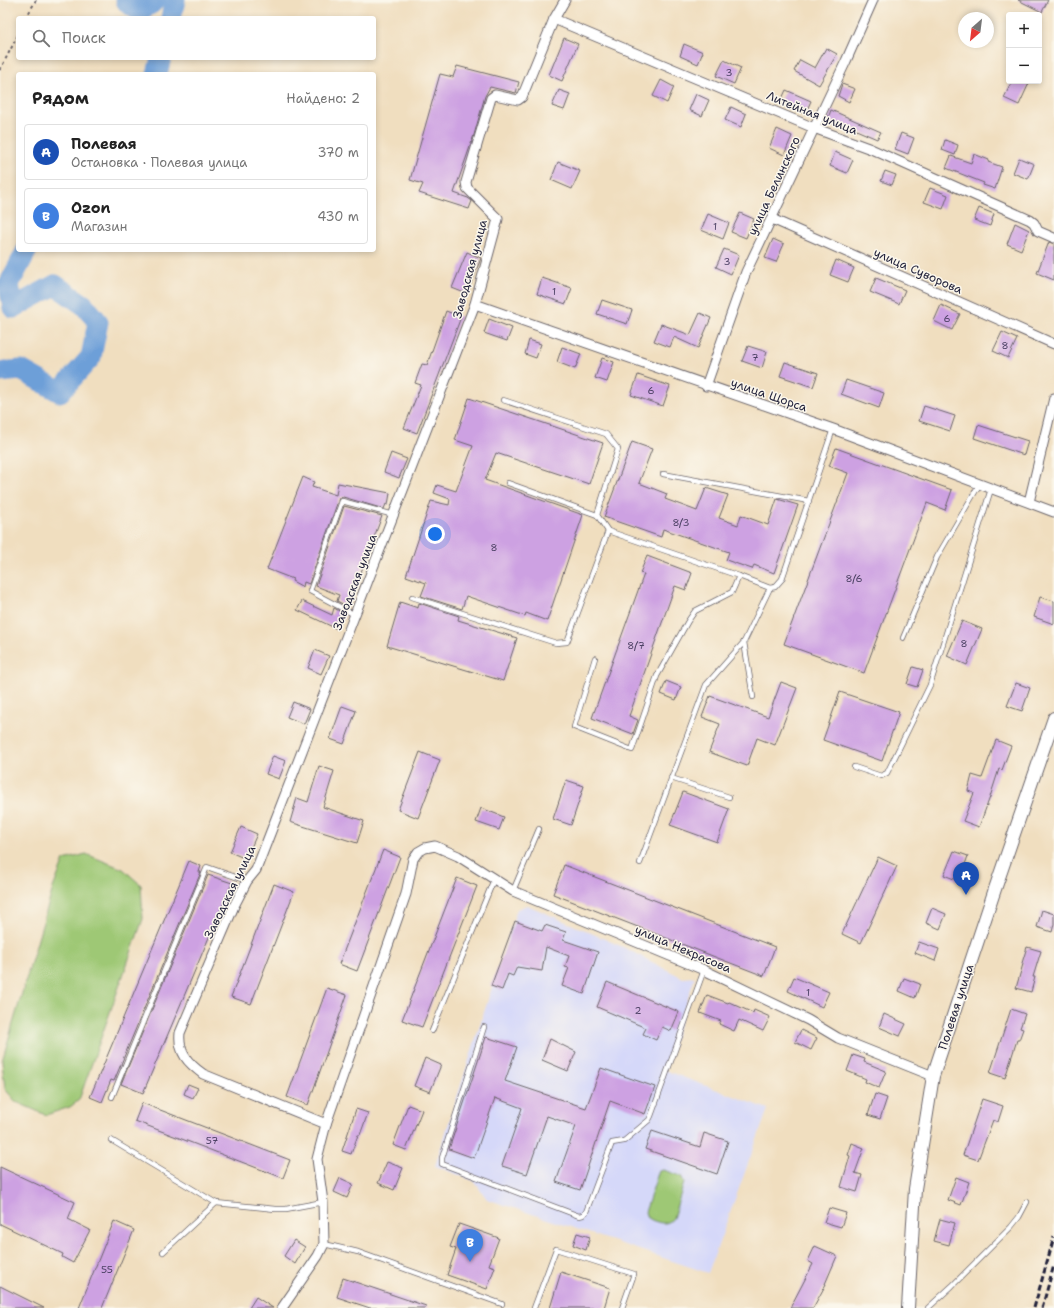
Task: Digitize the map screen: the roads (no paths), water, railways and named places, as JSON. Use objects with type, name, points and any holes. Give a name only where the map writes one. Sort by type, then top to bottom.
[{"type":"street","name":"Заводская улица","points":[[326,1124],[203,1074],[187,1060],[182,1052],[179,1042],[180,1033],[234,906],[247,881],[256,870],[475,304],[498,219],[467,188],[466,182],[492,98],[495,94],[518,100],[522,97],[554,19],[565,0]]},
{"type":"street","name":"улица Белинского","points":[[706,386],[746,272],[846,61],[873,0]]},
{"type":"street","name":"Литейная улица","points":[[554,19],[814,128],[871,150],[1030,220],[1034,223],[1038,231],[1054,238]]},
{"type":"street","name":"улица Суворова","points":[[772,219],[1054,344]]},
{"type":"street","name":"улица Щорса","points":[[475,304],[706,386],[833,429],[1054,512]]},
{"type":"street","points":[[1029,502],[1054,398]]},
{"type":"street","name":"Полевая улица","points":[[908,1308],[915,1189],[933,1076],[1054,718]]},
{"type":"street","name":"улица Некрасова","points":[[326,1124],[406,894],[413,859],[418,852],[425,848],[435,846],[458,856],[512,891],[704,970],[808,1020],[838,1038],[933,1076]]},
{"type":"street","points":[[282,1308],[318,1256],[324,1244],[323,1202],[317,1159],[326,1124]]},
{"type":"lane","points":[[503,400],[606,434],[618,448],[597,515]]},
{"type":"lane","points":[[508,483],[597,515],[608,531],[770,588],[775,587],[782,579],[833,429]]},
{"type":"lane","points":[[663,474],[809,502]]},
{"type":"lane","points":[[903,638],[937,557],[979,485]]},
{"type":"lane","points":[[854,767],[881,776],[886,773],[930,686],[991,489]]},
{"type":"lane","points":[[355,615],[310,591],[342,501],[394,515]]},
{"type":"lane","points":[[412,597],[556,643],[567,642],[608,531]]},
{"type":"lane","points":[[595,658],[574,727],[632,750],[656,676],[688,621],[695,611],[732,592],[739,576]]},
{"type":"lane","points":[[640,863],[706,685],[744,642],[770,588]]},
{"type":"lane","points":[[744,642],[753,697]]},
{"type":"lane","points":[[671,778],[729,797]]},
{"type":"lane","points":[[512,891],[539,829]]},
{"type":"lane","points":[[112,1097],[207,867],[247,881]]},
{"type":"lane","points":[[432,1031],[494,879]]},
{"type":"lane","points":[[484,1028],[442,1158],[442,1164],[579,1216],[583,1215],[586,1212],[612,1143],[624,1141],[649,1120],[651,1116],[704,970]]},
{"type":"lane","points":[[111,1140],[216,1203],[286,1209],[323,1202]]},
{"type":"lane","points":[[928,1308],[1011,1227],[1019,1217],[1027,1202]]},
{"type":"lane","points":[[163,1252],[216,1203]]},
{"type":"lane","points":[[324,1244],[358,1252],[502,1304]]},
{"type":"lane","points":[[534,1308],[556,1249],[634,1274],[622,1308]]},
{"type":"waterway","points":[[126,0],[139,11],[155,0]]},
{"type":"waterway","points":[[171,16],[175,0]]},
{"type":"waterway","points":[[158,72],[160,60]]},
{"type":"waterway","points":[[0,372],[21,370],[60,392],[91,357],[98,322],[84,305],[55,285],[13,308],[9,284],[26,252]]},
{"type":"railway","points":[[1034,1308],[1054,1237]]},
{"type":"railway","points":[[1042,1308],[1054,1265]]},
{"type":"place","name":"Полевая","points":[[966,895]]},
{"type":"place","name":"Ozon","points":[[470,1262]]}]
